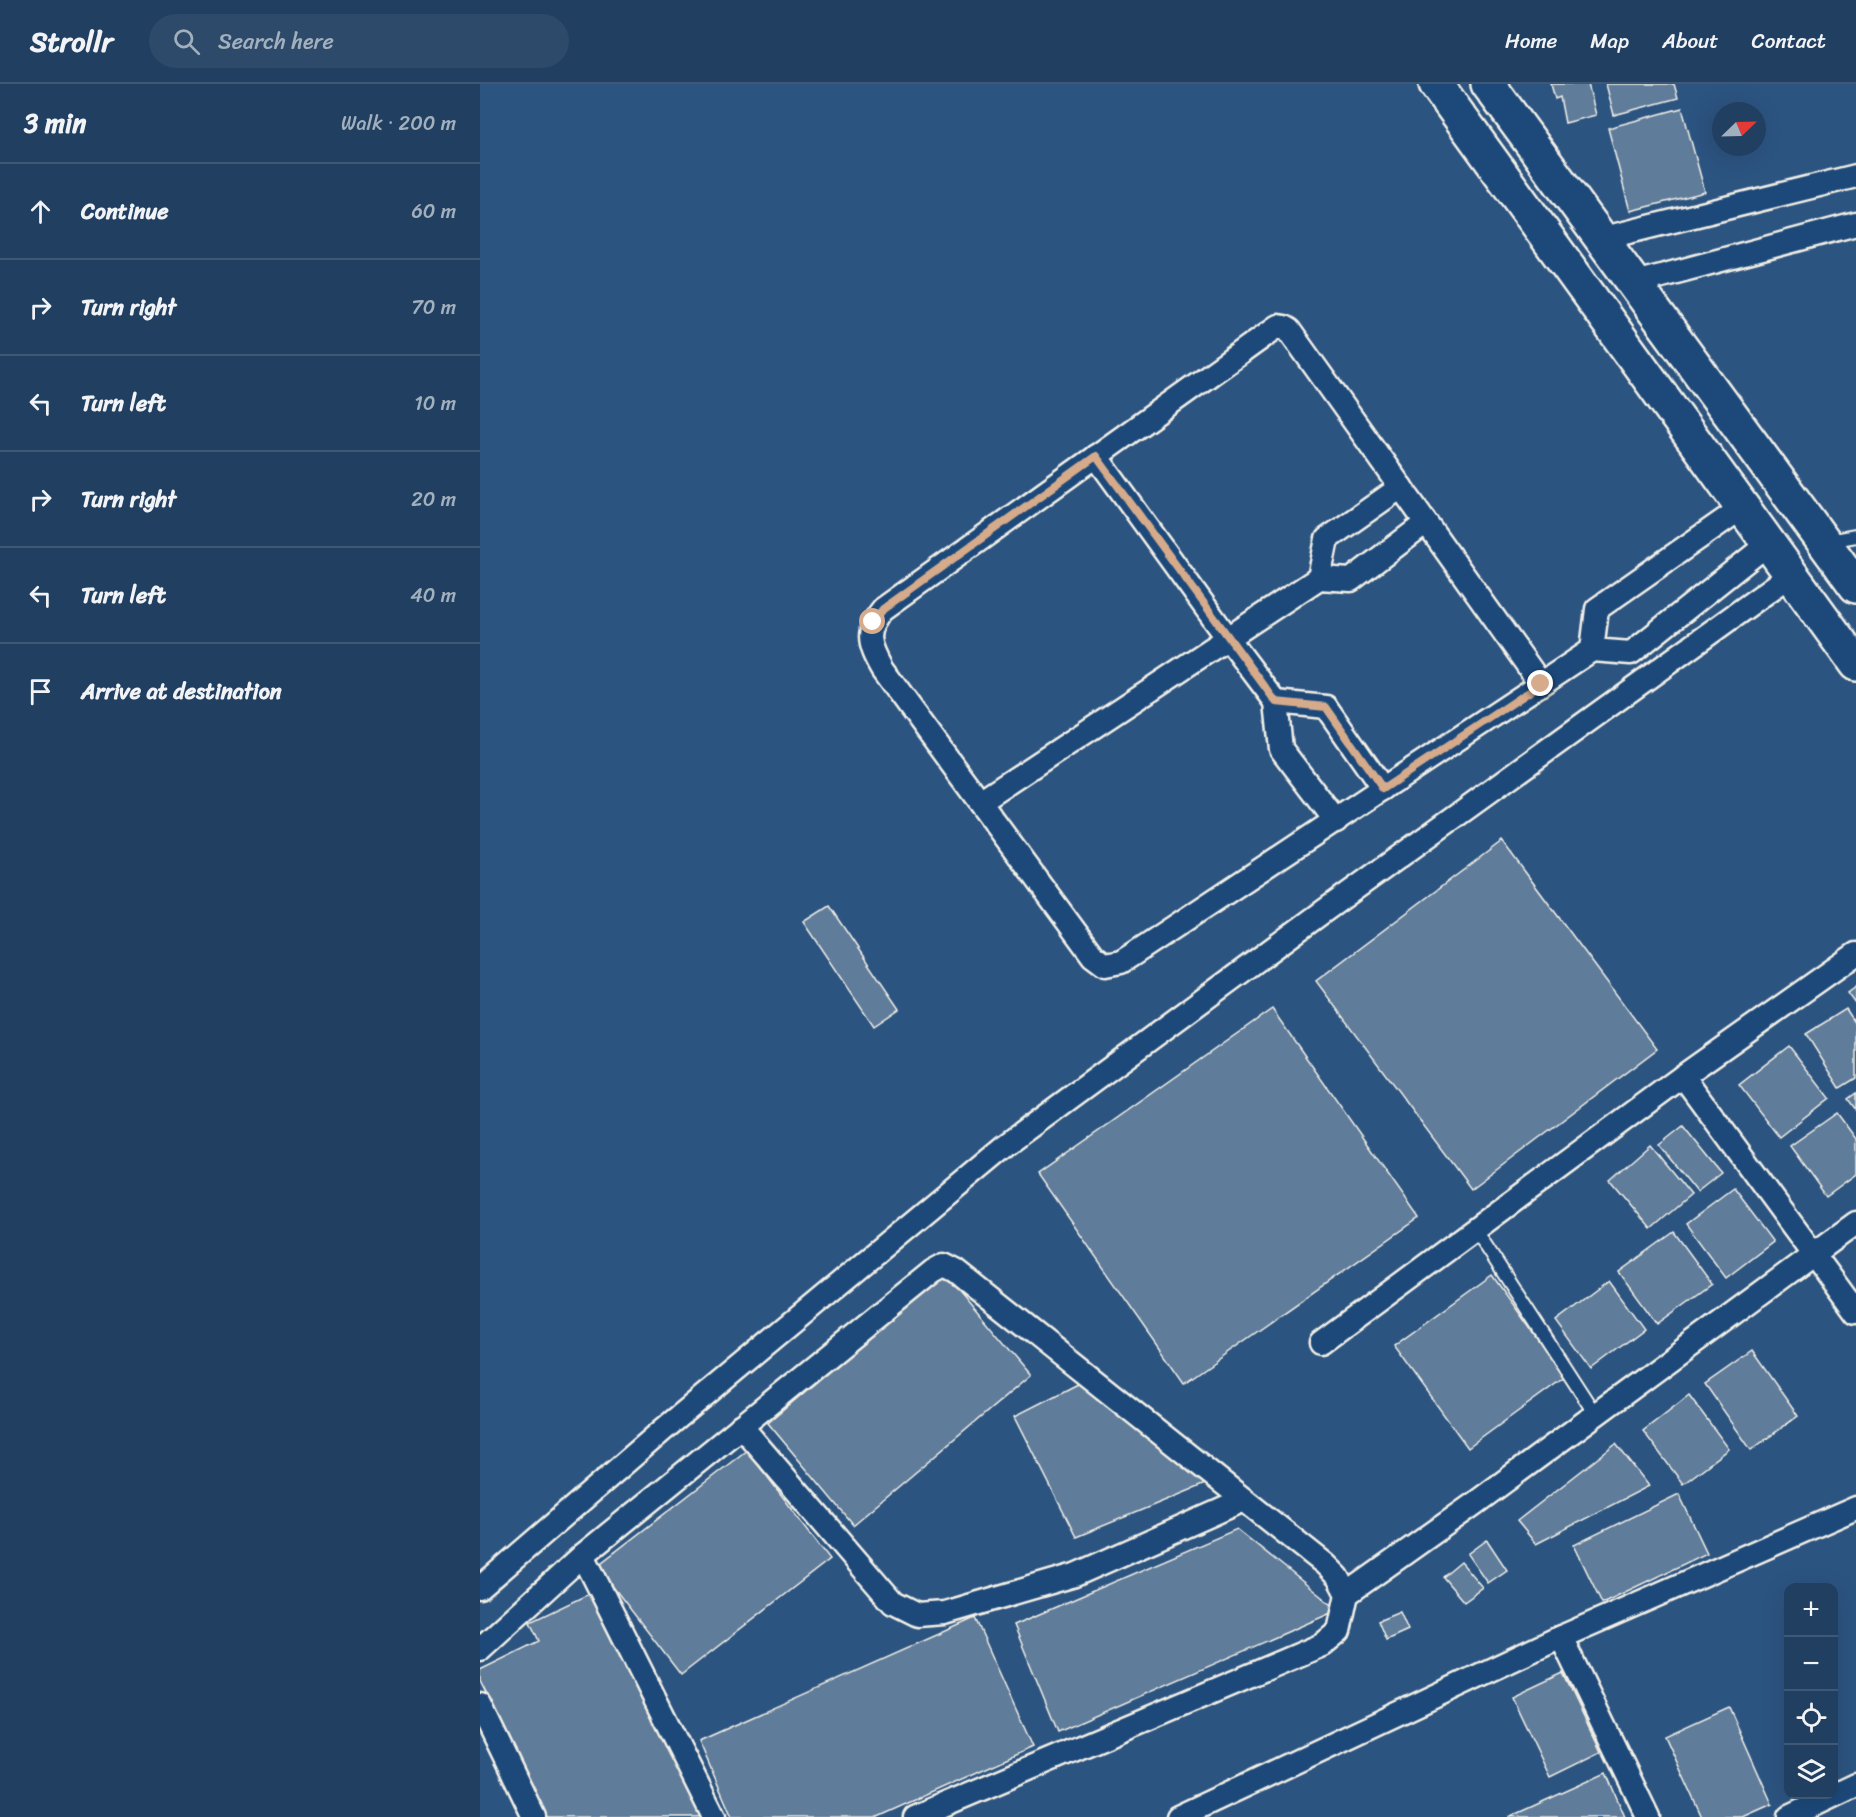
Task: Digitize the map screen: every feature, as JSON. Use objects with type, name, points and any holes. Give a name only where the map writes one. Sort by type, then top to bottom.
[{"type":"main road","points":[[1436,84],[1856,664]]},
{"type":"main road","points":[[1488,84],[1856,585]]},
{"type":"street","points":[[1600,239],[1856,176]]},
{"type":"street","points":[[1635,283],[1856,224]]},
{"type":"street","points":[[1541,684],[1284,327],[1278,326],[883,609],[873,622],[869,637],[882,669],[1093,956],[1105,965],[1121,962],[1136,953],[1336,821],[1592,650],[1631,653],[1769,543]]},
{"type":"street","points":[[1096,456],[1276,702],[1281,748],[1336,821]]},
{"type":"street","points":[[1319,578],[1327,539],[1401,487]]},
{"type":"street","points":[[1592,650],[1598,609],[1743,507]]},
{"type":"street","points":[[980,802],[1319,578],[1351,580],[1426,523]]},
{"type":"street","points":[[480,1588],[663,1430],[1006,1145],[1324,911],[1785,579],[1790,572]]},
{"type":"street","points":[[1276,702],[1326,707],[1383,789]]},
{"type":"street","points":[[1321,1343],[1683,1076],[1856,954]]},
{"type":"street","points":[[1683,1076],[1856,1312]]},
{"type":"street","points":[[1347,1594],[1474,1504],[1856,1223]]},
{"type":"street","points":[[480,1649],[583,1555],[933,1271],[944,1265],[956,1271],[1325,1564],[1338,1577],[1347,1594],[1339,1631],[1322,1645],[915,1817]]},
{"type":"street","points":[[741,1426],[893,1603],[917,1615],[945,1613],[1075,1575],[1244,1500]]},
{"type":"street","points":[[1178,1817],[1561,1637],[1856,1508]]},
{"type":"street","points":[[583,1555],[714,1817]]},
{"type":"street","points":[[1561,1637],[1648,1817]]},
{"type":"street","points":[[480,1704],[534,1817]]},
{"type":"street","points":[[1789,1817],[1856,1785]]},
{"type":"lane","points":[[1824,541],[1856,536]]},
{"type":"lane","points":[[1475,1229],[1595,1414]]},
{"type":"building","points":[[1551,84],[1588,84],[1596,115],[1565,123],[1560,97],[1555,99]]},
{"type":"building","points":[[1606,84],[1674,84],[1678,98],[1614,115]]},
{"type":"building","points":[[1682,108],[1705,192],[1630,211],[1608,128]]},
{"type":"building","points":[[1502,841],[1657,1049],[1471,1189],[1316,981]]},
{"type":"building","points":[[829,906],[899,1009],[874,1026],[804,922]]},
{"type":"building","points":[[1856,987],[1856,1004],[1848,993]]},
{"type":"building","points":[[1272,1009],[1419,1218],[1184,1383],[1038,1174]]},
{"type":"building","points":[[1846,1009],[1856,1024],[1856,1078],[1840,1088],[1806,1034]]},
{"type":"building","points":[[1789,1046],[1829,1098],[1779,1137],[1739,1085]]},
{"type":"building","points":[[1856,1093],[1856,1110],[1848,1099]]},
{"type":"building","points":[[1837,1113],[1856,1139],[1856,1174],[1826,1196],[1790,1146]]},
{"type":"building","points":[[1683,1126],[1721,1173],[1697,1192],[1659,1145]]},
{"type":"building","points":[[1650,1145],[1691,1195],[1651,1229],[1610,1180]]},
{"type":"building","points":[[1733,1189],[1773,1242],[1726,1278],[1686,1224]]},
{"type":"building","points":[[1674,1232],[1712,1284],[1657,1324],[1619,1272]]},
{"type":"building","points":[[945,1273],[1031,1375],[853,1525],[768,1423]]},
{"type":"building","points":[[1492,1275],[1565,1377],[1468,1448],[1394,1346]]},
{"type":"building","points":[[1609,1281],[1644,1329],[1591,1369],[1556,1321]]},
{"type":"building","points":[[1752,1351],[1798,1416],[1751,1450],[1705,1384]]},
{"type":"building","points":[[1080,1383],[1210,1482],[1076,1537],[1015,1416]]},
{"type":"building","points":[[1689,1395],[1729,1449],[1683,1484],[1643,1431]]},
{"type":"building","points":[[1616,1444],[1649,1486],[1536,1544],[1517,1521]]},
{"type":"building","points":[[747,1450],[830,1559],[681,1675],[597,1566]]},
{"type":"building","points":[[1679,1494],[1707,1553],[1602,1603],[1574,1545]]},
{"type":"building","points":[[1237,1529],[1338,1610],[1058,1732],[1014,1625]]},
{"type":"building","points":[[1487,1540],[1507,1570],[1488,1583],[1468,1554]]},
{"type":"building","points":[[1461,1562],[1483,1588],[1464,1602],[1443,1577]]},
{"type":"building","points":[[591,1593],[703,1817],[547,1817],[480,1681],[480,1670],[539,1641],[530,1622]]},
{"type":"building","points":[[1400,1612],[1408,1630],[1386,1640],[1378,1621]]},
{"type":"building","points":[[975,1618],[1033,1747],[877,1817],[732,1817],[699,1741]]},
{"type":"building","points":[[1563,1673],[1601,1752],[1550,1777],[1512,1697]]},
{"type":"building","points":[[1729,1707],[1772,1804],[1743,1817],[1702,1817],[1665,1736]]},
{"type":"building","points":[[1606,1773],[1625,1817],[1509,1817]]},
{"type":"route","points":[[873,622],[883,609],[1096,456],[1276,702],[1326,707],[1383,789],[1541,684]]}]
